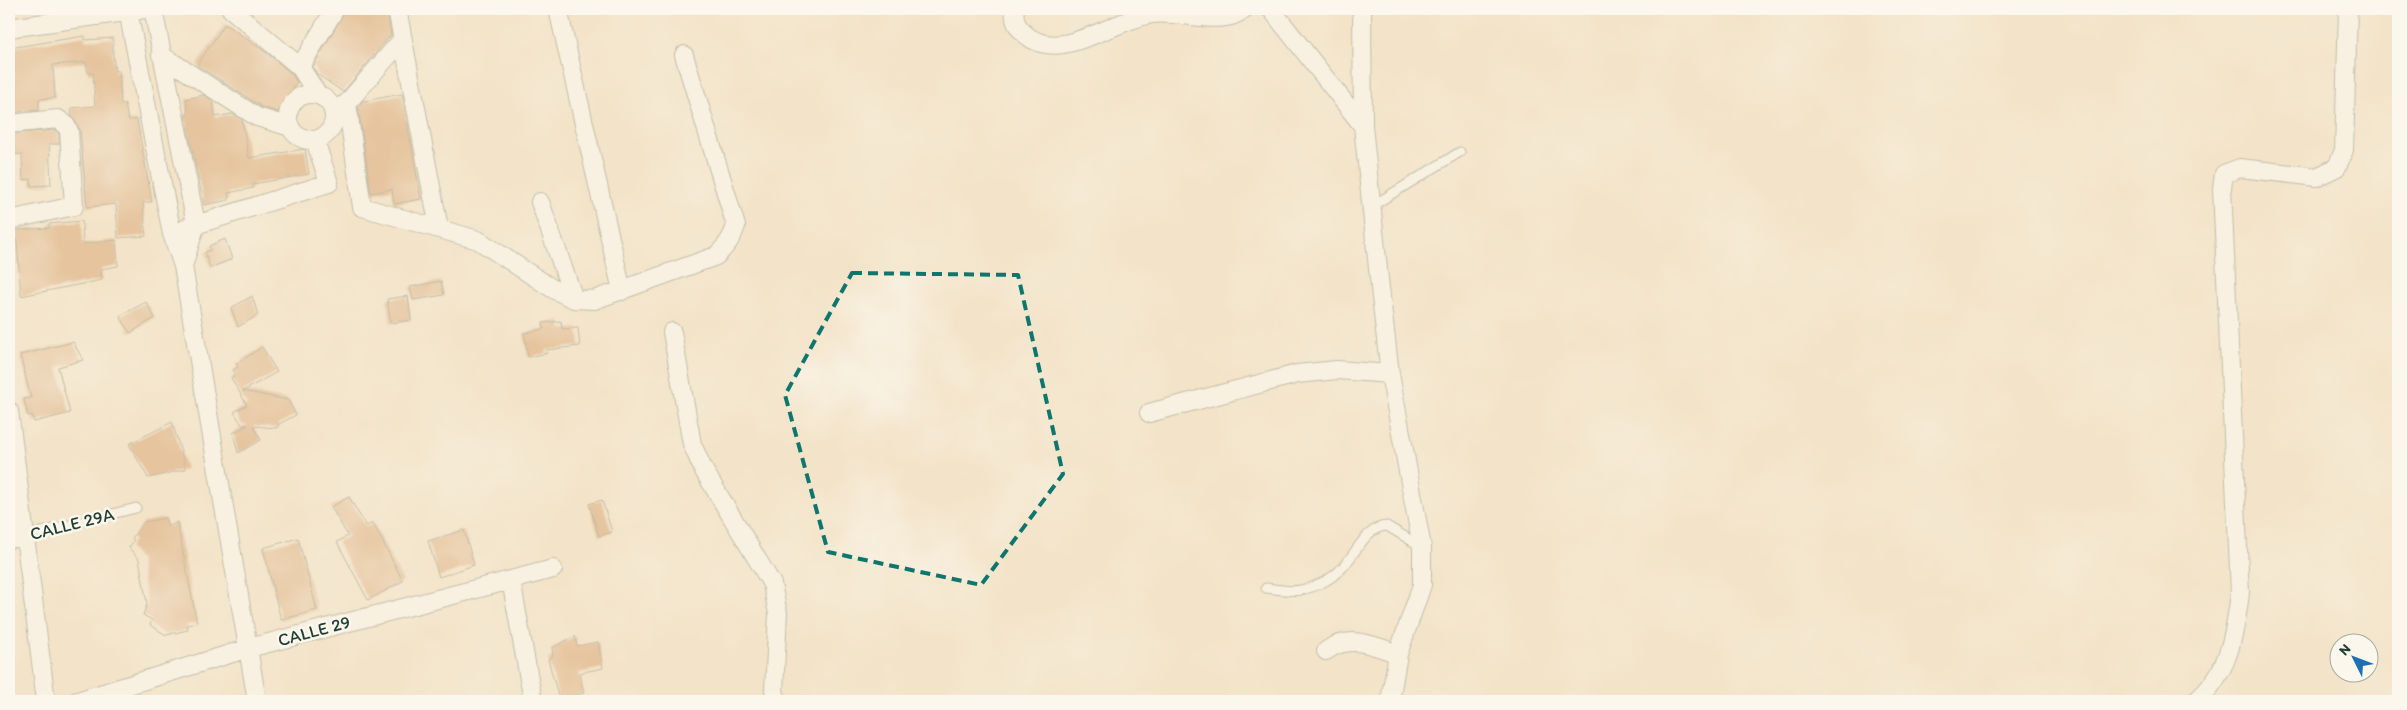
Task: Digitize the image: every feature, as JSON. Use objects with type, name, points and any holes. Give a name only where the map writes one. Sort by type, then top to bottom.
[{"type":"street","points":[[9,28],[128,10],[154,9],[161,55],[196,224],[183,266]]},
{"type":"street","points":[[231,9],[300,67],[318,95],[330,104],[340,107]]},
{"type":"street","points":[[300,67],[335,9]]},
{"type":"street","points":[[397,9],[440,228]]},
{"type":"street","points":[[558,9],[622,291]]},
{"type":"street","points":[[1014,9],[1014,18],[1020,29],[1034,41],[1051,46],[1068,43],[1130,19],[1151,14],[1177,12],[1225,18],[1237,15],[1244,9]]},
{"type":"street","points":[[1271,9],[1363,126]]},
{"type":"street","points":[[1362,9],[1363,126],[1390,374],[1422,546],[1422,586],[1398,654],[1390,701]]},
{"type":"street","points":[[2196,701],[2217,680],[2228,656],[2236,625],[2240,593],[2222,188],[2224,174],[2240,168],[2317,177],[2337,167],[2344,150],[2348,9]]},
{"type":"street","points":[[128,10],[172,234],[183,266],[257,701]]},
{"type":"street","points":[[161,55],[257,117],[290,127],[300,138],[315,140],[328,133],[340,107],[402,40]]},
{"type":"street","points":[[340,107],[362,207],[478,240],[553,289],[574,299],[594,300],[716,256],[727,246],[736,226],[684,55]]},
{"type":"street","points":[[290,127],[288,112],[296,99],[310,94],[318,95]]},
{"type":"street","points":[[9,124],[58,119],[65,124],[69,131],[74,206],[9,220]]},
{"type":"street","points":[[172,234],[196,224],[329,183],[315,140]]},
{"type":"street","points":[[540,202],[574,299]]},
{"type":"street","points":[[672,332],[692,444],[703,469],[772,584],[778,613],[774,690],[777,701]]},
{"type":"street","points":[[1149,413],[1297,374],[1337,370],[1390,374]]},
{"type":"street","points":[[9,411],[17,538],[46,701]]},
{"type":"street","name":"CALLE 29","points":[[77,701],[249,648],[553,568]]},
{"type":"street","points":[[511,580],[533,701]]},
{"type":"street","points":[[1326,651],[1337,643],[1357,641],[1398,654]]},
{"type":"lane","points":[[1372,206],[1460,152]]},
{"type":"lane","name":"CALLE 29A","points":[[17,538],[136,508]]},
{"type":"lane","points":[[1266,588],[1295,590],[1322,583],[1342,568],[1371,531],[1380,526],[1386,526],[1422,546]]},
{"type":"highlighted area","points":[[852,273],[1018,275],[1063,474],[981,585],[828,552],[785,395]]},
{"type":"building","points":[[346,9],[387,9],[391,35],[343,92],[317,74],[313,67]]},
{"type":"building","points":[[225,24],[267,53],[292,74],[297,82],[278,112],[262,107],[197,65]]},
{"type":"building","points":[[85,36],[85,40],[113,38],[115,71],[119,71],[121,104],[125,104],[128,120],[137,120],[152,202],[143,202],[146,236],[118,238],[116,204],[87,207],[80,130],[72,116],[71,108],[95,106],[93,73],[88,73],[86,62],[53,65],[55,98],[39,99],[39,110],[9,113],[9,48]]},
{"type":"building","points":[[402,94],[421,199],[394,204],[392,189],[371,193],[358,106],[363,101]]},
{"type":"building","points":[[204,95],[213,101],[215,117],[232,114],[242,120],[249,158],[305,149],[309,174],[253,184],[253,188],[228,193],[229,200],[204,205],[185,115],[188,114],[186,99]]},
{"type":"building","points":[[55,130],[59,134],[59,144],[49,144],[51,185],[31,186],[31,179],[23,180],[22,154],[9,155],[9,134]]},
{"type":"building","points":[[82,221],[83,244],[116,240],[118,266],[101,269],[102,280],[21,296],[16,230],[49,228],[49,224]]},
{"type":"building","points":[[225,239],[232,259],[210,268],[205,252],[211,250],[209,246]]},
{"type":"building","points":[[441,281],[444,295],[413,300],[410,287]]},
{"type":"building","points":[[252,296],[258,315],[238,327],[231,308]]},
{"type":"building","points":[[408,296],[411,320],[391,323],[387,299]]},
{"type":"building","points":[[146,302],[155,318],[130,333],[120,316]]},
{"type":"building","points":[[561,321],[562,329],[578,328],[580,346],[546,350],[547,353],[528,357],[524,333],[544,329],[543,323]]},
{"type":"building","points":[[73,342],[83,360],[58,367],[70,413],[34,422],[32,415],[28,416],[24,399],[31,398],[20,355]]},
{"type":"building","points":[[262,347],[277,372],[243,391],[288,400],[296,415],[279,424],[277,428],[253,426],[261,440],[238,453],[233,433],[248,425],[242,425],[234,412],[247,405],[231,378],[236,374],[233,370],[238,367],[236,364]]},
{"type":"building","points":[[172,422],[186,469],[148,478],[129,444]]},
{"type":"building","points":[[349,497],[366,526],[373,523],[403,581],[368,600],[337,542],[348,536],[331,507]]},
{"type":"building","points":[[602,500],[612,532],[599,536],[589,504]]},
{"type":"building","points":[[165,518],[168,527],[177,522],[197,623],[187,625],[188,630],[166,635],[150,625],[152,620],[143,615],[147,604],[139,559],[129,548],[134,540],[132,538],[144,522]]},
{"type":"building","points":[[464,530],[474,565],[439,577],[428,541]]},
{"type":"building","points":[[298,538],[317,610],[281,620],[263,548]]},
{"type":"building","points":[[575,636],[577,646],[598,642],[603,668],[579,673],[584,693],[559,699],[548,659],[553,656],[552,648]]}]
